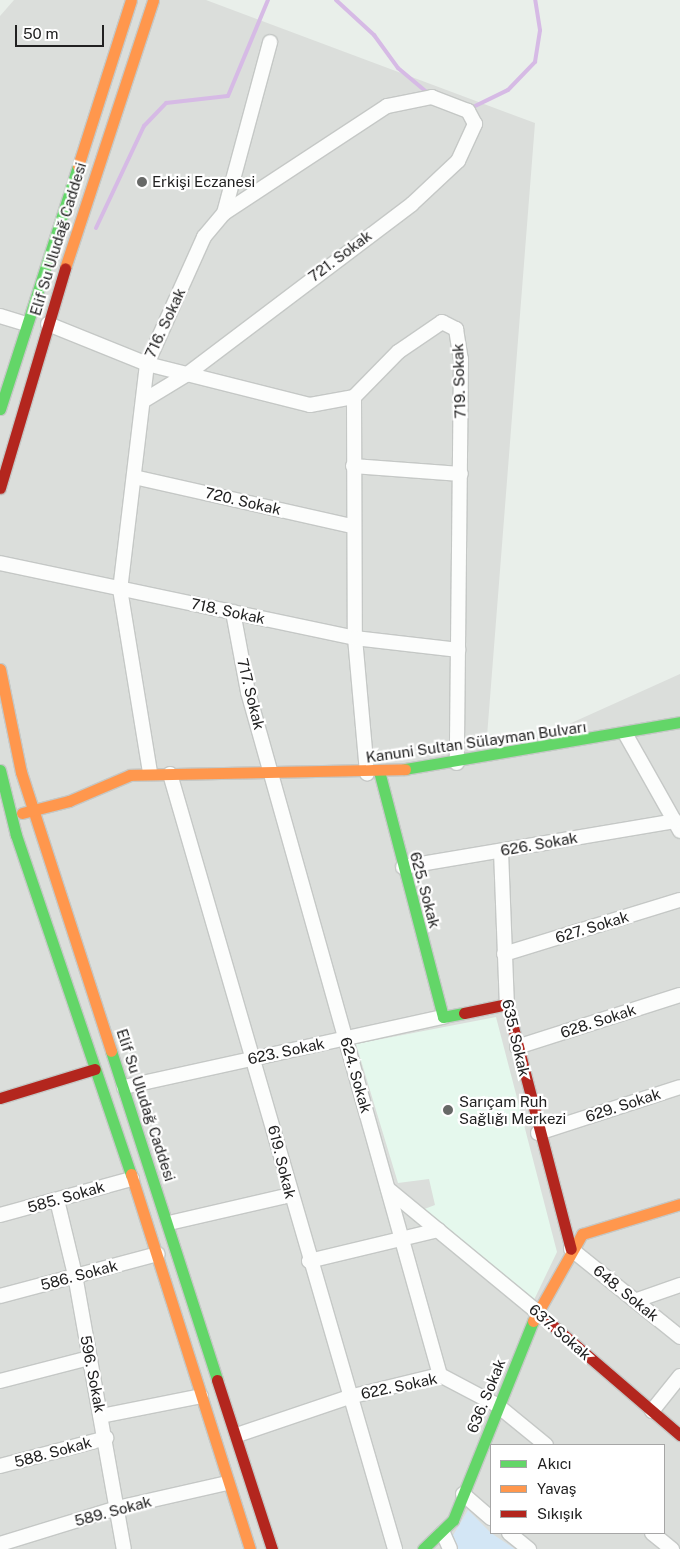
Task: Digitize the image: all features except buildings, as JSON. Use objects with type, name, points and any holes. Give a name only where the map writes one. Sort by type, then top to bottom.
[{"type":"main road","name":"Elif Su Uludağ Caddesi","points":[[0,409],[131,0]]},
{"type":"main road","name":"Elif Su Uludağ Caddesi","points":[[0,488],[48,324],[153,0]]},
{"type":"main road","name":"Elif Su Uludağ Caddesi","points":[[0,669],[21,772],[169,1223],[272,1549]]},
{"type":"main road","name":"Kanuni Sultan Sülayman Bulvarı","points":[[69,801],[120,778],[150,773],[273,775],[373,772],[457,763],[626,735],[680,722]]},
{"type":"main road","points":[[0,770],[16,835],[158,1254],[250,1549]]},
{"type":"main road","name":"625. Sokak","points":[[373,772],[403,866],[443,1017]]},
{"type":"main road","points":[[0,820],[34,809],[69,801]]},
{"type":"main road","points":[[0,841],[40,827],[69,801]]},
{"type":"main road","name":"623. Sokak","points":[[443,1017],[507,1004]]},
{"type":"main road","name":"635. Sokak","points":[[507,1004],[538,1132],[571,1249]]},
{"type":"main road","points":[[0,1098],[95,1069]]},
{"type":"main road","name":"636. Sokak","points":[[423,1549],[444,1533],[463,1494],[497,1405],[538,1312],[571,1249],[590,1229],[680,1204]]},
{"type":"main road","name":"637. Sokak","points":[[538,1312],[680,1436]]},
{"type":"street","points":[[224,212],[270,42]]},
{"type":"street","name":"716. Sokak","points":[[150,773],[120,589],[146,364],[204,237],[224,212],[387,106],[432,97]]},
{"type":"street","name":"721. Sokak","points":[[142,401],[186,375],[412,204],[458,161],[475,124],[468,111],[432,97]]},
{"type":"street","points":[[0,316],[26,324]]},
{"type":"street","name":"719. Sokak","points":[[354,397],[398,352],[442,322],[456,329],[461,359],[457,763]]},
{"type":"street","points":[[48,324],[146,364],[310,405],[354,397],[352,526],[355,638],[373,772]]},
{"type":"street","points":[[353,466],[461,474]]},
{"type":"street","name":"720. Sokak","points":[[134,477],[352,526]]},
{"type":"street","name":"718. Sokak","points":[[0,563],[355,638],[458,650]]},
{"type":"street","name":"717. Sokak","points":[[233,612],[248,692],[273,775]]},
{"type":"street","points":[[626,735],[677,826]]},
{"type":"street","name":"619. Sokak","points":[[170,774],[256,1057],[290,1195],[395,1549]]},
{"type":"street","name":"624. Sokak","points":[[273,775],[440,1375]]},
{"type":"street","name":"626. Sokak","points":[[403,866],[677,826]]},
{"type":"street","name":"635. Sokak","points":[[501,851],[507,1004]]},
{"type":"street","name":"627. Sokak","points":[[504,954],[680,900]]},
{"type":"street","name":"628. Sokak","points":[[517,1047],[680,995]]},
{"type":"street","name":"623. Sokak","points":[[124,1087],[443,1017]]},
{"type":"street","name":"629. Sokak","points":[[538,1132],[680,1087]]},
{"type":"street","name":"585. Sokak","points":[[0,1215],[132,1179]]},
{"type":"street","name":"637. Sokak","points":[[388,1188],[538,1312]]},
{"type":"street","points":[[169,1223],[290,1195]]},
{"type":"street","name":"596. Sokak","points":[[56,1200],[75,1275],[89,1358],[106,1438],[124,1549]]},
{"type":"street","points":[[309,1261],[438,1230]]},
{"type":"street","name":"648. Sokak","points":[[571,1249],[637,1300],[680,1337]]},
{"type":"street","name":"586. Sokak","points":[[0,1296],[158,1254]]},
{"type":"street","points":[[637,1300],[680,1285]]},
{"type":"street","points":[[0,1381],[89,1358]]},
{"type":"street","name":"622. Sokak","points":[[237,1436],[350,1397],[440,1375],[497,1405],[545,1444]]},
{"type":"street","points":[[652,1411],[680,1376]]},
{"type":"street","points":[[101,1416],[201,1396]]},
{"type":"street","name":"588. Sokak","points":[[0,1466],[106,1438]]},
{"type":"street","name":"589. Sokak","points":[[0,1544],[117,1508],[228,1483]]},
{"type":"street","points":[[463,1494],[490,1517]]},
{"type":"street","points":[[444,1533],[450,1549]]},
{"type":"street","points":[[510,1534],[529,1549]]},
{"type":"street","points":[[653,1534],[672,1549]]},
{"type":"shaded area","points":[[14,0],[206,0],[535,123],[485,762],[680,674],[680,1549],[0,1549],[0,16]]},
{"type":"shaded area","name":"Sarıçam Ruh Sağlığı Merkezi","points":[[496,1017],[557,1252],[533,1302],[419,1211],[435,1205],[429,1179],[398,1183],[356,1044]]},
{"type":"shaded area","points":[[468,1510],[490,1534],[515,1549],[457,1549],[452,1537]]},
{"type":"waterway","points":[[96,228],[144,126],[166,103],[228,96],[268,0]]},
{"type":"waterway","points":[[336,0],[374,35],[398,68],[429,94]]},
{"type":"waterway","points":[[469,109],[508,90],[535,62],[540,30],[535,0]]},
{"type":"traffic: fast","points":[[0,409],[78,166]]},
{"type":"traffic: fast","points":[[405,769],[680,722]]},
{"type":"traffic: fast","points":[[0,770],[16,835],[131,1174]]},
{"type":"traffic: fast","points":[[379,771],[443,1017],[464,1013]]},
{"type":"traffic: fast","points":[[111,1051],[217,1380]]},
{"type":"traffic: fast","points":[[423,1549],[453,1520],[533,1321]]},
{"type":"traffic: slow","points":[[78,166],[131,0]]},
{"type":"traffic: slow","points":[[65,268],[153,0]]},
{"type":"traffic: slow","points":[[0,669],[21,772],[111,1051]]},
{"type":"traffic: slow","points":[[22,813],[69,801],[130,775],[405,769]]},
{"type":"traffic: slow","points":[[131,1174],[250,1549]]},
{"type":"traffic: slow","points":[[533,1321],[582,1234],[680,1204]]},
{"type":"traffic: jam","points":[[0,488],[65,268]]},
{"type":"traffic: jam","points":[[464,1013],[507,1004],[571,1249]]},
{"type":"traffic: jam","points":[[0,1098],[95,1069]]},
{"type":"traffic: jam","points":[[537,1312],[680,1435]]},
{"type":"traffic: jam","points":[[217,1380],[272,1549]]},
{"type":"place","name":"Erkişi Eczanesi","points":[[142,182]]},
{"type":"place","name":"Sarıçam Ruh Sağlığı Merkezi","points":[[448,1110]]}]
